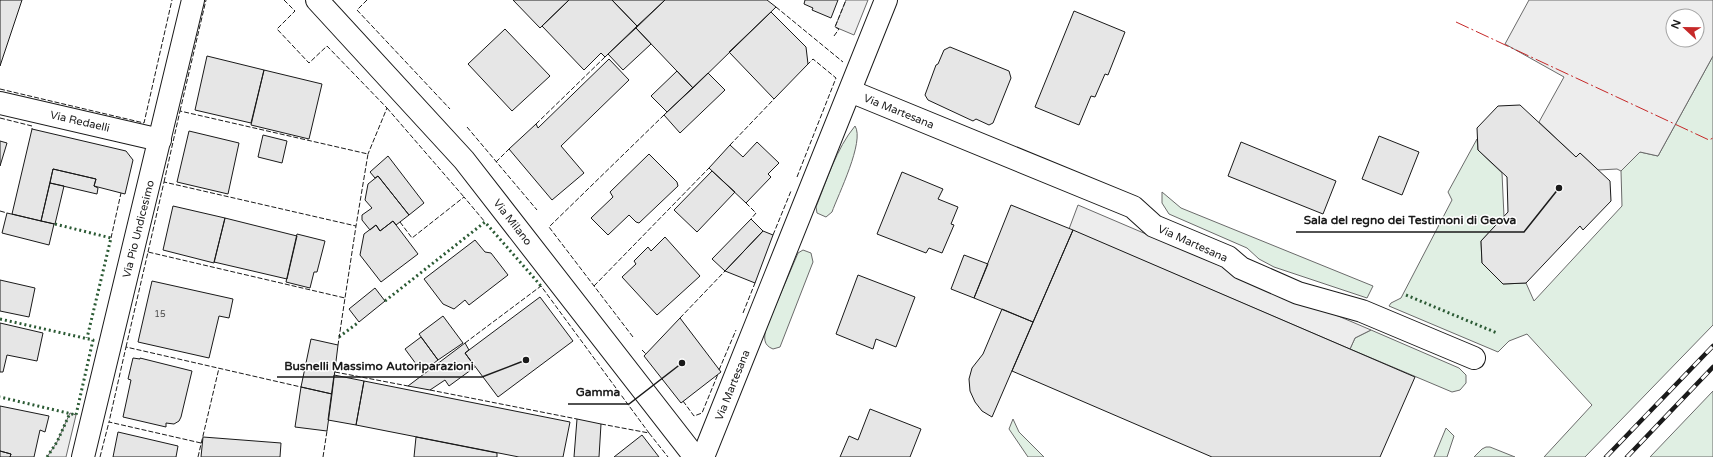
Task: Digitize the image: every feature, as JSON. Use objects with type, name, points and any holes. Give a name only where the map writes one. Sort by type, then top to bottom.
[{"type":"street","name":"Via Pio Undicesimo","points":[[83,457],[193,0]]},
{"type":"street","name":"Via Milano","points":[[317,0],[464,160],[695,457]]},
{"type":"street","name":"Via Martesana","points":[[703,457],[886,0]]},
{"type":"street","name":"Via Martesana","points":[[850,90],[1133,207],[1154,226],[1228,257],[1242,268],[1298,293],[1362,311],[1474,358]]},
{"type":"street","name":"Via Redaelli","points":[[0,103],[160,140]]},
{"type":"green space","points":[[1713,56],[1713,325],[1585,457],[1544,457],[1592,405],[1527,334],[1509,341],[1498,352],[1389,306],[1391,303],[1401,298],[1452,200],[1448,192],[1477,139],[1478,150],[1502,173],[1504,217],[1481,241],[1482,263],[1503,284],[1526,283],[1534,301],[1622,206],[1621,171],[1640,152],[1658,156]]},
{"type":"green space","points":[[855,126],[857,133],[856,143],[850,168],[832,212],[826,217],[817,213],[816,207],[837,155],[848,135]]},
{"type":"green space","points":[[1162,192],[1181,208],[1373,286],[1367,298],[1274,267],[1259,259],[1247,248],[1169,214],[1162,203]]},
{"type":"green space","points":[[803,250],[811,253],[813,262],[780,347],[773,349],[767,345],[765,341],[766,328],[798,253]]},
{"type":"green space","points":[[1371,330],[1459,368],[1466,375],[1466,383],[1460,390],[1452,392],[1350,349],[1355,338]]},
{"type":"green space","points":[[1713,391],[1713,457],[1650,457]]},
{"type":"green space","points":[[1013,419],[1019,432],[1044,457],[1028,457],[1009,429]]},
{"type":"green space","points":[[1446,428],[1454,436],[1447,457],[1434,457]]},
{"type":"green space","points":[[1486,447],[1490,447],[1515,457],[1474,457]]},
{"type":"shaded area","points":[[846,0],[868,0],[854,35],[835,27]]},
{"type":"shaded area","points":[[1529,0],[1713,0],[1713,56],[1658,156],[1640,152],[1621,171],[1617,169],[1598,170],[1580,153],[1576,157],[1539,122],[1564,77],[1505,44]]},
{"type":"shaded area","points":[[1078,205],[1371,330],[1355,338],[1350,349],[1069,229]]},
{"type":"shaded area","points":[[70,413],[76,415],[66,457],[47,457],[57,442]]},
{"type":"building","points":[[0,0],[22,0],[0,66]]},
{"type":"building","points":[[513,0],[569,0],[540,28]]},
{"type":"building","points":[[569,0],[612,0],[637,26],[605,57],[601,53],[584,70],[542,26]]},
{"type":"building","points":[[612,0],[665,0],[637,26]]},
{"type":"building","points":[[665,0],[767,0],[776,7],[693,88],[636,28]]},
{"type":"building","points":[[805,0],[838,0],[831,18],[812,10],[813,8],[804,4]]},
{"type":"building","points":[[1074,11],[1125,32],[1108,75],[1105,74],[1095,97],[1091,96],[1079,125],[1035,107]]},
{"type":"building","points":[[771,12],[806,47],[808,64],[774,99],[729,52]]},
{"type":"building","points":[[636,28],[651,44],[623,70],[608,54]]},
{"type":"building","points":[[505,29],[550,76],[512,111],[468,64]]},
{"type":"building","points":[[950,47],[1009,71],[1011,78],[993,123],[989,125],[976,119],[973,121],[928,100],[925,95],[936,65],[938,64],[944,50]]},
{"type":"building","points":[[207,56],[264,70],[251,123],[195,110]]},
{"type":"building","points":[[609,59],[629,80],[561,146],[584,173],[552,200],[509,149],[536,124],[538,128]]},
{"type":"building","points":[[264,70],[322,84],[309,139],[251,125]]},
{"type":"building","points":[[677,71],[693,88],[667,112],[651,96]]},
{"type":"building","points":[[708,73],[725,90],[680,133],[664,115]]},
{"type":"building","points":[[1520,105],[1576,157],[1580,153],[1610,181],[1611,201],[1583,230],[1580,226],[1526,283],[1503,284],[1482,263],[1481,241],[1508,212],[1507,177],[1478,150],[1477,128],[1498,106]]},
{"type":"building","points":[[32,129],[126,151],[133,160],[125,194],[94,186],[96,179],[53,169],[41,221],[12,214]]},
{"type":"building","points":[[189,131],[239,143],[228,194],[177,182]]},
{"type":"building","points":[[263,135],[287,141],[282,163],[258,157]]},
{"type":"building","points":[[1379,136],[1419,152],[1402,195],[1362,179]]},
{"type":"building","points":[[0,141],[7,143],[0,166]]},
{"type":"building","points":[[757,142],[779,163],[768,174],[771,177],[746,203],[709,168],[730,145],[743,157]]},
{"type":"building","points":[[1241,142],[1336,181],[1323,214],[1228,176]]},
{"type":"building","points":[[649,154],[677,182],[678,186],[639,223],[629,215],[608,235],[591,218],[613,197],[610,192]]},
{"type":"building","points":[[388,156],[424,203],[409,215],[378,176],[375,178],[370,172]]},
{"type":"building","points":[[53,169],[96,179],[94,186],[98,188],[97,194],[50,183]]},
{"type":"building","points":[[712,171],[735,192],[697,232],[674,210]]},
{"type":"building","points":[[902,172],[943,189],[938,199],[958,207],[951,224],[954,225],[942,253],[929,248],[926,253],[877,234]]},
{"type":"building","points":[[378,176],[409,215],[396,225],[393,221],[380,231],[376,225],[370,230],[362,220],[362,215],[372,208],[365,200],[368,184]]},
{"type":"building","points":[[50,183],[64,186],[55,224],[41,221]]},
{"type":"building","points":[[1011,205],[1073,230],[1033,322],[974,298]]},
{"type":"building","points":[[173,206],[225,218],[214,263],[163,250]]},
{"type":"building","points":[[7,213],[54,224],[49,245],[2,233]]},
{"type":"building","points":[[225,218],[297,236],[287,279],[214,262]]},
{"type":"building","points":[[751,219],[763,231],[725,271],[712,259]]},
{"type":"building","points":[[393,221],[418,254],[381,282],[360,255],[364,234],[376,225],[380,231]]},
{"type":"building","points":[[1073,230],[1415,377],[1380,457],[1212,457],[1012,371]]},
{"type":"building","points":[[763,231],[773,235],[755,283],[725,271]]},
{"type":"building","points":[[297,234],[325,241],[317,272],[314,272],[310,288],[286,282]]},
{"type":"building","points":[[665,237],[700,276],[657,315],[622,277],[636,264],[634,261],[648,247],[651,251]]},
{"type":"building","points":[[475,240],[485,252],[491,253],[508,275],[469,305],[465,300],[454,309],[443,304],[424,279]]},
{"type":"building","points":[[964,255],[988,264],[974,298],[951,289]]},
{"type":"building","points":[[858,275],[915,297],[896,347],[876,339],[873,349],[836,334]]},
{"type":"building","points":[[0,280],[35,288],[29,317],[0,311]]},
{"type":"building","points":[[152,281],[233,299],[229,318],[219,316],[209,358],[138,342]]},
{"type":"building","points":[[375,288],[385,301],[359,322],[349,309]]},
{"type":"building","points":[[540,297],[573,341],[498,397],[465,353]]},
{"type":"building","points":[[1002,309],[1033,322],[992,417],[982,411],[975,402],[970,391],[969,379],[972,368],[983,354]]},
{"type":"building","points":[[443,316],[463,343],[438,360],[419,334]]},
{"type":"building","points":[[680,318],[721,372],[681,403],[644,356]]},
{"type":"building","points":[[0,323],[43,333],[37,361],[7,355],[3,372],[0,372]]},
{"type":"building","points":[[421,337],[438,360],[422,372],[405,349]]},
{"type":"building","points":[[311,339],[338,345],[332,394],[301,387]]},
{"type":"building","points":[[465,343],[469,350],[465,353],[475,367],[449,386],[445,380],[430,390],[408,386]]},
{"type":"building","points":[[133,358],[140,358],[192,371],[179,421],[174,424],[166,423],[166,427],[123,417],[131,380],[128,379]]},
{"type":"building","points":[[334,375],[364,381],[356,425],[328,420]]},
{"type":"building","points":[[364,381],[570,422],[563,457],[519,457],[356,425]]},
{"type":"building","points":[[301,387],[332,394],[327,431],[295,427]]},
{"type":"building","points":[[0,406],[49,416],[45,432],[40,430],[34,457],[10,457],[11,454],[0,451]]},
{"type":"building","points":[[870,409],[921,429],[910,457],[840,457],[849,436],[858,440]]},
{"type":"building","points":[[577,419],[601,424],[599,457],[574,457]]},
{"type":"building","points":[[118,432],[178,446],[176,457],[113,457]]},
{"type":"building","points":[[642,435],[659,457],[614,457]]},
{"type":"building","points":[[203,437],[281,443],[280,457],[201,457]]},
{"type":"building","points":[[416,437],[497,453],[497,457],[414,457]]},
{"type":"building","points":[[0,451],[11,454],[10,457],[0,457]]},
{"type":"railway","points":[[1606,457],[1713,346]]},
{"type":"railway","points":[[1627,457],[1713,367]]},
{"type":"hedge","points":[[385,301],[485,222],[541,286]]},
{"type":"hedge","points":[[55,224],[111,238],[87,338]]},
{"type":"hedge","points":[[1406,295],[1497,333]]},
{"type":"hedge","points":[[0,319],[93,340],[76,415],[0,397]]},
{"type":"hedge","points":[[339,337],[359,322]]},
{"type":"hedge","points":[[47,457],[57,442],[70,413]]},
{"type":"fence","points":[[0,89],[144,123],[172,0]]},
{"type":"fence","points":[[180,111],[206,0]]},
{"type":"fence","points":[[284,0],[295,11],[277,29],[309,63],[327,46],[387,108],[368,154]]},
{"type":"fence","points":[[367,0],[357,10],[450,109]]},
{"type":"fence","points":[[834,36],[839,29],[835,27],[846,0]]},
{"type":"fence","points":[[776,7],[843,62]]},
{"type":"fence","points":[[536,124],[605,57]]},
{"type":"fence","points":[[797,177],[836,78],[813,59],[808,64]]},
{"type":"fence","points":[[730,145],[774,99]]},
{"type":"fence","points":[[387,108],[464,197]]},
{"type":"fence","points":[[164,182],[180,111],[368,154],[356,226]]},
{"type":"fence","points":[[633,337],[549,227],[664,115]]},
{"type":"fence","points":[[0,118],[32,126],[32,129]]},
{"type":"fence","points":[[467,127],[537,210]]},
{"type":"fence","points":[[496,162],[509,149]]},
{"type":"fence","points":[[594,286],[709,168]]},
{"type":"fence","points":[[148,252],[164,182],[356,226],[345,298]]},
{"type":"fence","points":[[773,235],[791,191]]},
{"type":"fence","points":[[111,238],[121,193]]},
{"type":"fence","points":[[400,222],[412,238],[464,197],[485,222]]},
{"type":"fence","points":[[746,203],[756,213],[751,219]]},
{"type":"fence","points":[[0,211],[7,213]]},
{"type":"fence","points":[[126,347],[148,252],[345,298],[338,345]]},
{"type":"fence","points":[[680,318],[725,271]]},
{"type":"fence","points":[[743,313],[755,283]]},
{"type":"fence","points":[[465,343],[541,286],[649,433]]},
{"type":"fence","points":[[719,370],[736,330]]},
{"type":"fence","points":[[201,443],[109,422],[126,347],[301,387]]},
{"type":"fence","points":[[642,350],[646,354]]},
{"type":"fence","points":[[198,457],[219,368]]},
{"type":"fence","points":[[335,372],[408,386]]},
{"type":"fence","points":[[683,401],[694,416],[702,413],[718,374]]},
{"type":"fence","points":[[430,390],[577,419]]},
{"type":"fence","points":[[100,457],[109,422]]},
{"type":"fence","points":[[601,424],[649,433],[668,457]]},
{"type":"fence","points":[[323,457],[327,431]]},
{"type":"power","points":[[1456,22],[1709,140],[1713,138]]},
{"type":"place","name":"Sala del regno dei Testimoni di Geova","points":[[1559,188]]},
{"type":"place","name":"Busnelli Massimo Autoriparazioni","points":[[526,360]]},
{"type":"place","name":"Gamma","points":[[682,363]]}]
